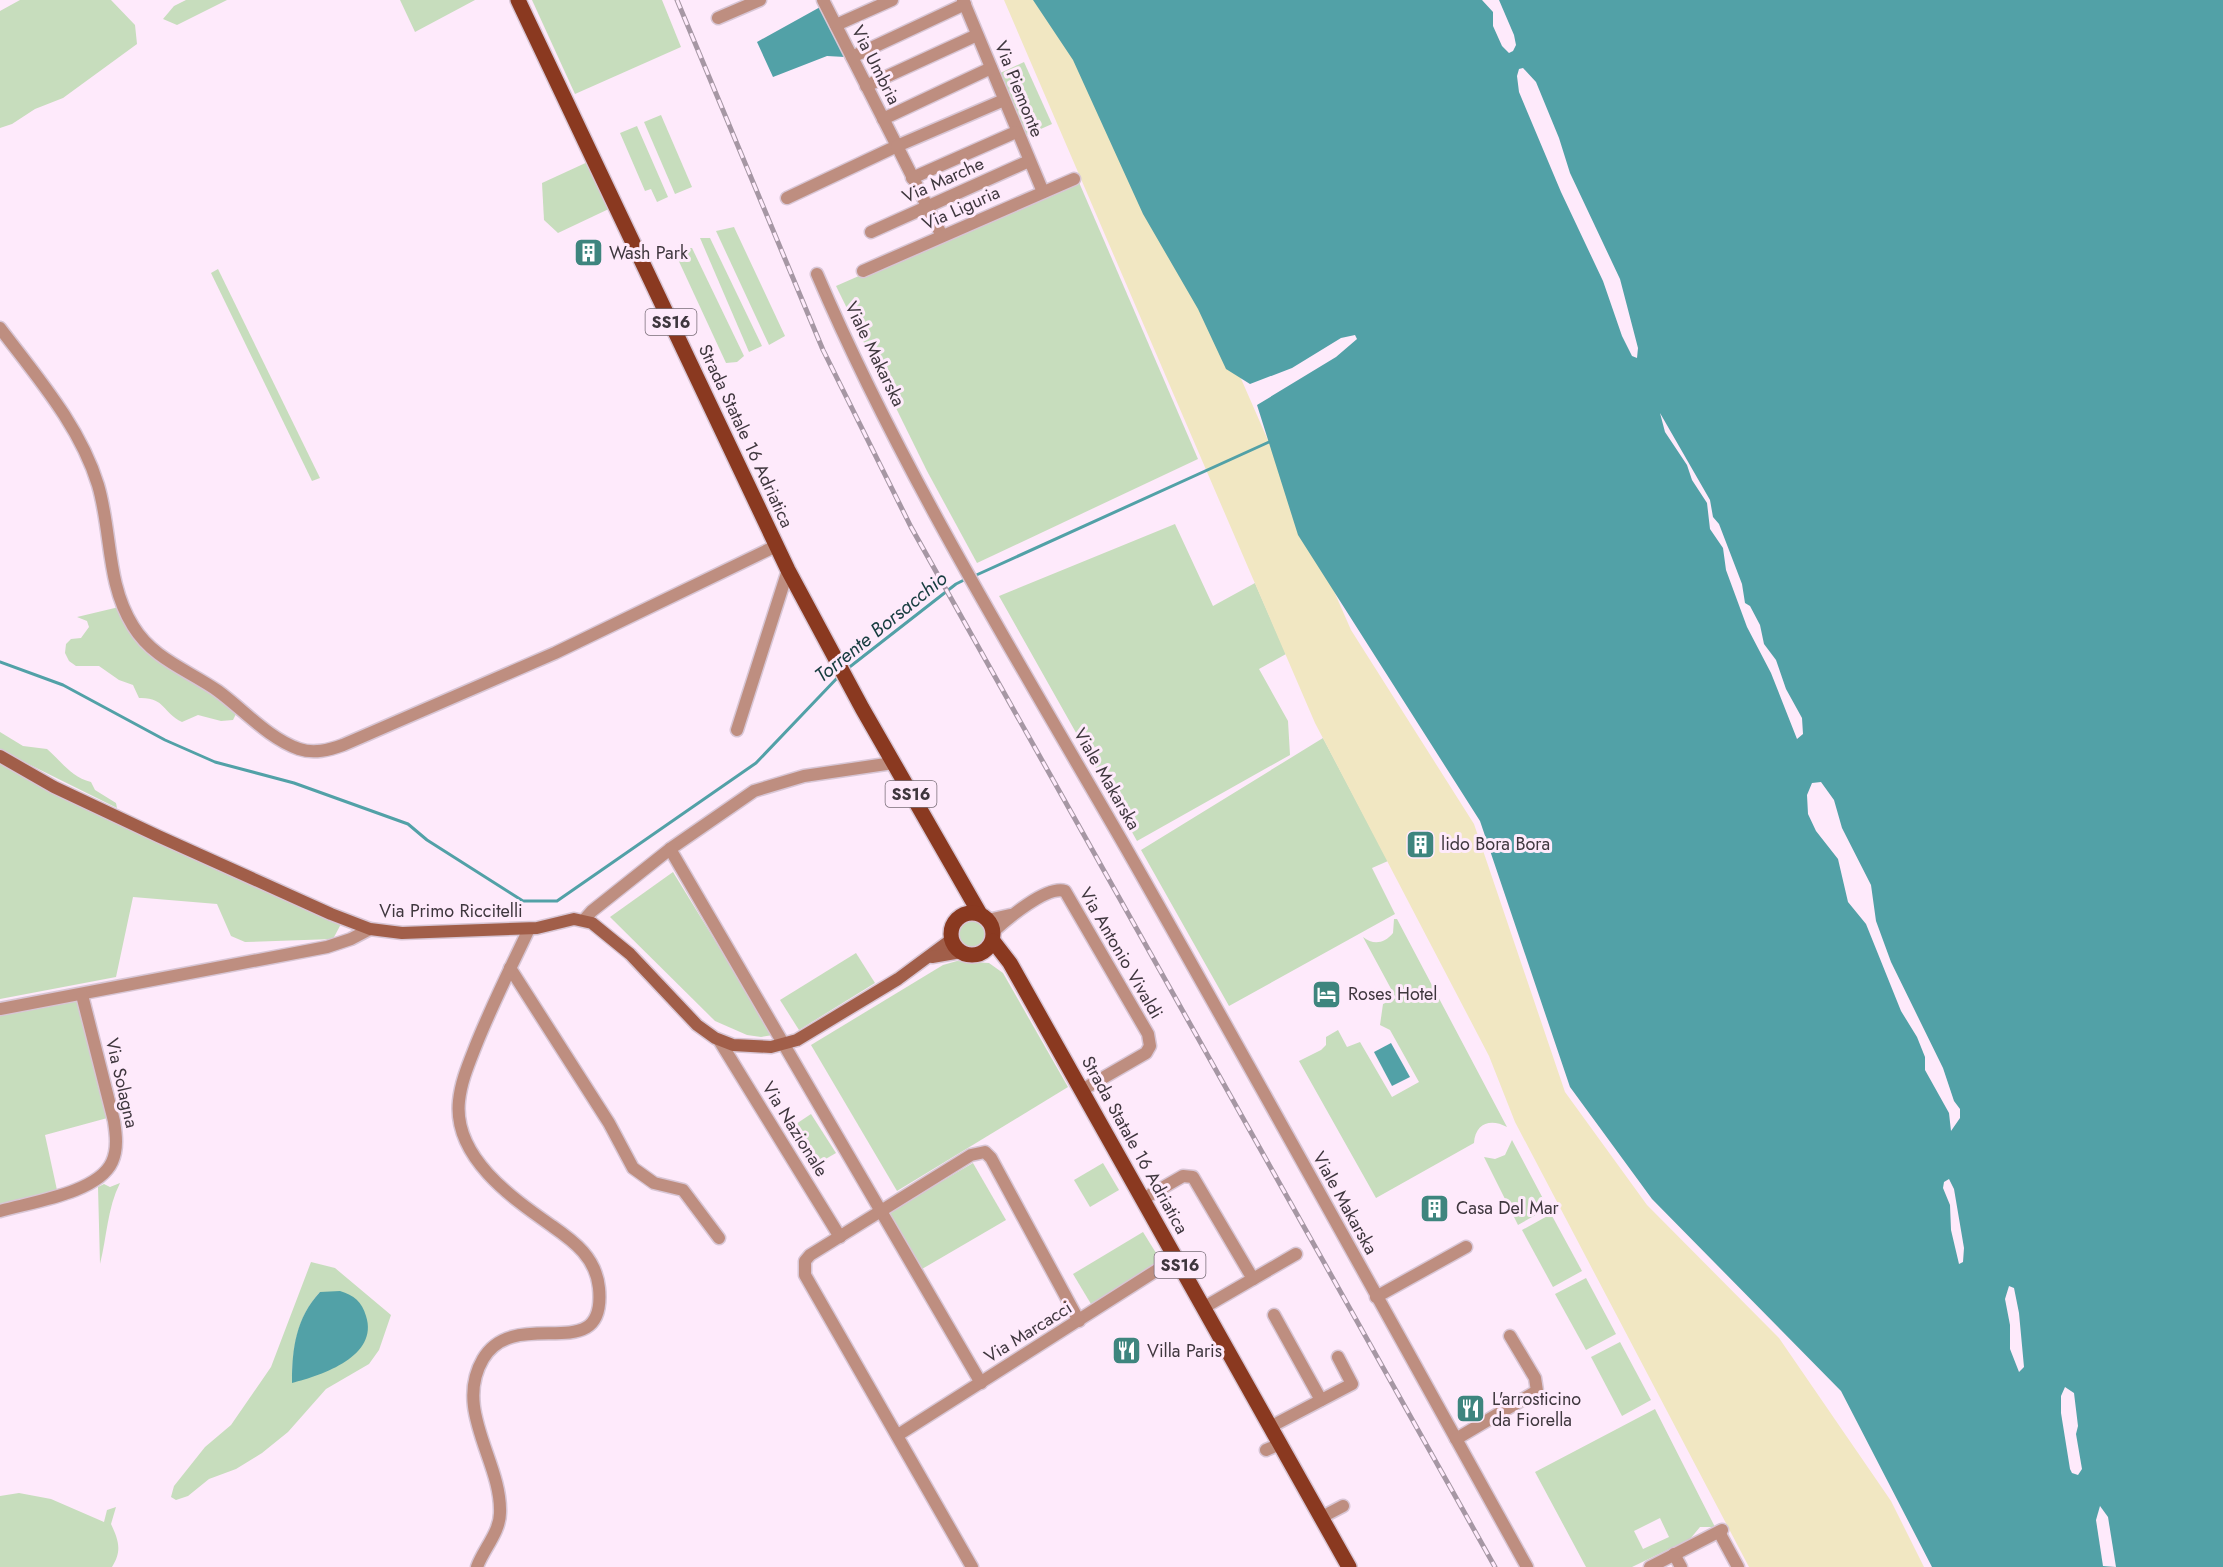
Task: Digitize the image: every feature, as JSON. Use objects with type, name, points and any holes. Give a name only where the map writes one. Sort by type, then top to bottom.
[{"type":"main road","name":"Strada Statale 16 Adriatica","points":[[518,0],[776,546],[827,644],[988,932],[1010,963],[1082,1089],[1270,1427],[1273,1447],[1349,1567]]},
{"type":"main road","points":[[958,919],[968,913],[988,932],[974,955],[961,952],[952,939],[951,932],[958,919],[960,879]]},
{"type":"street","points":[[718,18],[760,0]]},
{"type":"street","name":"Via Umbria","points":[[823,0],[942,236]]},
{"type":"street","points":[[836,25],[892,0]]},
{"type":"street","points":[[852,57],[964,2]]},
{"type":"street","name":"Via Piemonte","points":[[964,2],[1016,132],[1043,192]]},
{"type":"street","points":[[866,86],[977,35]]},
{"type":"street","points":[[883,119],[991,69]]},
{"type":"street","points":[[787,198],[897,146],[1004,100]]},
{"type":"street","points":[[912,177],[1016,132]]},
{"type":"street","name":"Via Marche","points":[[871,232],[1029,161]]},
{"type":"street","name":"Via Liguria","points":[[863,271],[1074,178]]},
{"type":"street","name":"Viale Makarska","points":[[817,274],[893,432],[959,556],[1218,1010],[1527,1567]]},
{"type":"street","points":[[0,328],[63,412],[88,458],[101,498],[116,584],[136,631],[162,658],[205,682],[272,734],[300,749],[319,752],[343,745],[549,656],[776,546]]},
{"type":"street","points":[[737,730],[788,570]]},
{"type":"street","name":"Via Primo Riccitelli","points":[[0,756],[54,787],[147,831],[331,914],[370,929],[396,933],[529,929],[584,920]]},
{"type":"street","points":[[584,920],[592,911],[670,849],[735,802],[762,788],[812,775],[893,763]]},
{"type":"street","name":"Via Nazionale","points":[[670,849],[981,1383]]},
{"type":"street","name":"Via Antonio Vivaldi","points":[[988,932],[1011,915],[1054,891],[1062,890],[1067,893],[1148,1034],[1150,1046],[1146,1053],[1082,1089]]},
{"type":"street","name":"Via Nazionale","points":[[584,920],[608,934],[623,947],[697,1025],[719,1040],[748,1047],[785,1044],[802,1037],[859,1004],[931,957],[952,939]]},
{"type":"street","points":[[0,1009],[327,947],[351,939],[370,929]]},
{"type":"street","points":[[477,1567],[500,1516],[498,1496],[474,1408],[474,1386],[481,1363],[495,1345],[516,1335],[533,1332],[572,1333],[586,1329],[596,1318],[600,1302],[598,1278],[586,1253],[572,1239],[496,1184],[476,1158],[461,1124],[458,1102],[465,1075],[529,929]]},
{"type":"street","points":[[931,957],[961,952]]},
{"type":"street","points":[[510,968],[609,1123],[633,1168],[654,1183],[683,1190],[719,1238]]},
{"type":"street","name":"Via Solagna","points":[[0,1210],[86,1186],[105,1173],[113,1161],[116,1141],[114,1121],[82,994]]},
{"type":"street","name":"Via Nazionale","points":[[719,1040],[840,1237]]},
{"type":"street","points":[[972,1567],[804,1270],[808,1256],[971,1155],[985,1152],[991,1158],[1079,1321]]},
{"type":"street","points":[[1143,1199],[1184,1176],[1193,1177],[1253,1279]]},
{"type":"street","points":[[1376,1297],[1466,1247]]},
{"type":"street","points":[[1203,1308],[1296,1254]]},
{"type":"street","name":"Via Marcacci","points":[[898,1435],[1176,1258]]},
{"type":"street","points":[[1274,1316],[1321,1400]]},
{"type":"street","points":[[1456,1439],[1537,1391],[1535,1378],[1510,1336]]},
{"type":"street","points":[[1270,1427],[1352,1384],[1338,1357]]},
{"type":"street","points":[[1320,1518],[1343,1506]]},
{"type":"street","points":[[1650,1567],[1721,1531],[1738,1567]]},
{"type":"street","points":[[1674,1554],[1681,1567]]},
{"type":"green space","points":[[20,0],[111,0],[135,25],[137,44],[63,98],[35,109],[12,124],[0,128],[0,11]]},
{"type":"green space","points":[[186,0],[227,0],[177,25],[163,19],[174,6]]},
{"type":"green space","points":[[400,0],[475,0],[415,32]]},
{"type":"green space","points":[[532,0],[662,0],[681,47],[575,94]]},
{"type":"green space","points":[[1024,62],[1052,124],[1025,136],[998,74]]},
{"type":"green space","points":[[661,115],[692,187],[675,194],[644,122]]},
{"type":"green space","points":[[637,126],[668,197],[657,202],[651,189],[645,191],[620,133]]},
{"type":"green space","points":[[592,160],[613,207],[558,233],[544,220],[542,183]]},
{"type":"green space","points":[[1078,180],[1198,459],[977,563],[927,471],[836,286]]},
{"type":"green space","points":[[734,227],[785,336],[769,345],[716,231]]},
{"type":"green space","points":[[700,238],[710,238],[762,346],[749,352]]},
{"type":"green space","points":[[682,248],[692,248],[744,356],[737,362],[726,363],[676,255]]},
{"type":"green space","points":[[218,269],[320,478],[312,481],[211,273]]},
{"type":"green space","points":[[1175,524],[1213,606],[1255,583],[1286,654],[1259,669],[1288,721],[1290,755],[1137,841],[999,596]]},
{"type":"green space","points":[[119,607],[132,630],[237,712],[233,720],[221,721],[198,715],[182,722],[154,700],[139,698],[133,685],[119,680],[99,666],[76,666],[69,661],[65,653],[66,644],[71,639],[81,638],[89,627],[87,621],[77,617]]},
{"type":"green space","points":[[0,732],[23,746],[47,749],[72,773],[91,782],[95,790],[116,803],[117,808],[0,750]]},
{"type":"green space","points":[[1323,738],[1388,861],[1372,868],[1395,914],[1229,1006],[1141,850]]},
{"type":"green space","points":[[0,762],[341,924],[333,939],[245,942],[231,936],[217,904],[133,897],[116,977],[0,999]]},
{"type":"green space","points":[[673,872],[773,1035],[761,1037],[747,1035],[715,1021],[610,917]]},
{"type":"green space","points":[[1394,919],[1397,919],[1507,1127],[1495,1123],[1485,1124],[1477,1131],[1474,1143],[1376,1198],[1299,1061],[1321,1050],[1326,1045],[1326,1037],[1338,1030],[1347,1047],[1360,1042],[1392,1097],[1419,1082],[1390,1030],[1380,1025],[1383,1004],[1396,998],[1363,937],[1375,942],[1386,939],[1393,933]]},
{"type":"green space","points":[[973,920],[983,924],[987,934],[983,944],[973,948],[963,944],[959,934],[963,924]]},
{"type":"green space","points":[[856,953],[875,983],[799,1030],[780,1000]]},
{"type":"green space","points":[[957,961],[989,963],[1003,973],[1068,1087],[897,1191],[811,1045],[943,965]]},
{"type":"green space","points":[[81,997],[111,1117],[45,1135],[57,1190],[0,1206],[0,1012]]},
{"type":"green space","points":[[811,1114],[836,1153],[817,1164],[793,1126]]},
{"type":"green space","points":[[1512,1140],[1548,1208],[1518,1225],[1484,1157],[1495,1159],[1505,1155]]},
{"type":"green space","points":[[973,1163],[1006,1220],[922,1269],[889,1212]]},
{"type":"green space","points":[[1103,1163],[1119,1190],[1090,1207],[1074,1180]]},
{"type":"green space","points":[[120,1183],[110,1213],[100,1264],[98,1187],[104,1184],[110,1187]]},
{"type":"green space","points":[[1551,1214],[1582,1271],[1553,1287],[1522,1230]]},
{"type":"green space","points":[[1143,1232],[1161,1261],[1091,1304],[1073,1274]]},
{"type":"green space","points":[[311,1262],[335,1268],[391,1315],[379,1350],[369,1364],[326,1389],[288,1432],[262,1453],[236,1469],[209,1479],[188,1496],[176,1500],[171,1497],[174,1486],[205,1447],[231,1425],[271,1367]],"holes":[[[320,1292],[292,1382],[297,1334],[312,1302]]]},
{"type":"green space","points":[[1586,1278],[1616,1334],[1586,1350],[1555,1294]]},
{"type":"green space","points":[[1620,1342],[1651,1400],[1622,1416],[1591,1357]]},
{"type":"green space","points":[[1655,1409],[1715,1527],[1700,1527],[1690,1539],[1632,1567],[1586,1567],[1535,1472]],"holes":[[[1660,1518],[1669,1537],[1643,1549],[1634,1531]]]},
{"type":"green space","points":[[19,1493],[51,1499],[104,1522],[107,1510],[116,1507],[111,1524],[118,1551],[112,1567],[0,1567],[0,1496]]},
{"type":"sand","points":[[1004,0],[1043,0],[1169,214],[1351,630],[1474,824],[1565,1092],[1647,1205],[1779,1338],[1891,1501],[1924,1567],[1749,1567],[1515,1122],[1489,1056],[1315,723]]},
{"type":"water","points":[[1033,0],[2223,0],[2223,1567],[1932,1567],[1841,1391],[1652,1199],[1570,1087],[1480,821],[1298,535],[1257,405],[1336,357],[1357,339],[1355,335],[1341,338],[1292,368],[1250,384],[1226,369],[1198,309],[1143,214],[1073,60]]},
{"type":"water","points":[[822,6],[845,57],[827,56],[773,77],[757,42]]},
{"type":"water","points":[[1391,1043],[1410,1077],[1392,1086],[1374,1052]]},
{"type":"water","points":[[340,1291],[357,1300],[364,1311],[368,1330],[364,1342],[346,1362],[318,1375],[292,1383],[297,1334],[306,1312],[320,1292]]},
{"type":"pier","points":[[1482,0],[1499,0],[1514,35],[1516,45],[1513,51],[1509,53],[1502,46],[1493,26],[1493,12]]},
{"type":"pier","points":[[1523,68],[1536,82],[1559,138],[1570,173],[1620,279],[1638,348],[1637,358],[1632,356],[1622,336],[1603,281],[1561,192],[1519,92],[1517,76],[1519,69]]},
{"type":"pier","points":[[1660,413],[1710,500],[1713,517],[1719,524],[1742,584],[1745,603],[1750,606],[1760,625],[1764,644],[1776,660],[1786,689],[1802,718],[1803,734],[1797,739],[1771,673],[1747,627],[1726,570],[1723,548],[1710,529],[1707,503],[1692,480],[1687,465],[1665,432]]},
{"type":"pier","points":[[1821,782],[1834,800],[1842,828],[1871,885],[1876,921],[1891,962],[1943,1068],[1954,1101],[1960,1109],[1960,1118],[1951,1131],[1949,1113],[1925,1070],[1925,1057],[1917,1037],[1901,1011],[1866,924],[1848,902],[1838,859],[1816,831],[1808,814],[1807,795],[1812,783]]},
{"type":"pier","points":[[1949,1179],[1954,1189],[1964,1248],[1963,1262],[1959,1264],[1951,1230],[1950,1205],[1943,1188],[1944,1182]]},
{"type":"pier","points":[[2009,1286],[2014,1288],[2019,1313],[2024,1367],[2019,1372],[2010,1349],[2010,1325],[2005,1299]]},
{"type":"pier","points":[[2065,1387],[2074,1393],[2078,1426],[2076,1434],[2082,1469],[2078,1475],[2072,1473],[2070,1469],[2061,1413],[2061,1396]]},
{"type":"pier","points":[[2100,1506],[2108,1517],[2116,1567],[2103,1566],[2096,1520]]},
{"type":"waterway","name":"Torrente Borsacchio","points":[[972,577],[1269,442]]},
{"type":"waterway","name":"Torrente Borsacchio","points":[[847,669],[956,584],[966,579]]},
{"type":"waterway","name":"Torrente Borsacchio","points":[[0,662],[63,685],[165,740],[215,762],[294,783],[408,824],[427,840],[523,901],[557,901],[756,763],[840,675]]},
{"type":"railway","points":[[677,0],[823,350],[911,527],[1495,1567]]},
{"type":"place","name":"Wash Park","points":[[588,253]]},
{"type":"place","name":"lido Bora Bora","points":[[1420,844]]},
{"type":"place","name":"Roses Hotel","points":[[1327,994]]},
{"type":"place","name":"Casa Del Mar","points":[[1435,1208]]},
{"type":"place","name":"Villa Paris","points":[[1126,1351]]},
{"type":"place","name":"L'arrosticino da Fiorella","points":[[1471,1409]]}]
